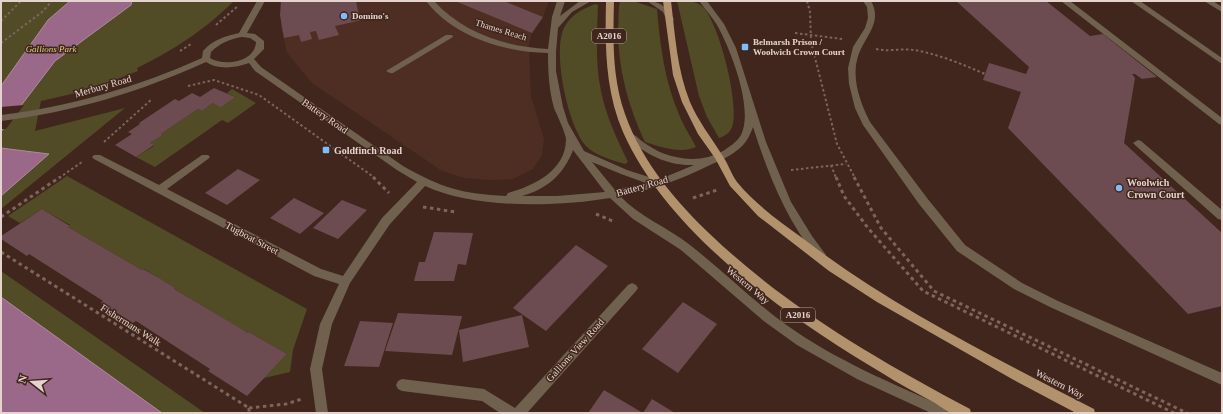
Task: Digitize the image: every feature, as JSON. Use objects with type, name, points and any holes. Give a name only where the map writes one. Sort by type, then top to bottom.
[{"type":"main road","name":"Western Way","points":[[610,1],[609,46],[611,72],[614,92],[621,115],[631,137],[657,183],[675,205],[722,254],[791,310],[832,338],[882,368],[965,413]]},
{"type":"main road","name":"Western Way","points":[[668,1],[677,75],[686,102],[703,134],[719,157],[733,184],[762,213],[833,268],[881,300],[943,336],[1089,413]]},
{"type":"street","points":[[242,35],[261,1]]},
{"type":"street","name":"Thames Reach","points":[[430,1],[442,15],[465,30],[484,38],[519,48],[536,51],[552,51]]},
{"type":"street","name":"Western Way","points":[[562,1],[554,31],[552,51],[552,70],[555,91],[571,138],[613,195],[642,221],[660,230],[684,247],[755,307],[804,342],[839,364],[875,382],[945,413]]},
{"type":"street","points":[[554,31],[565,14],[587,1]]},
{"type":"street","points":[[650,1],[666,12],[670,19]]},
{"type":"street","name":"Western Way","points":[[704,1],[716,15],[733,48],[749,103],[774,174],[798,226],[833,268]]},
{"type":"street","points":[[867,1],[873,12],[872,20],[858,44],[852,70],[860,112],[866,123],[923,201],[960,248],[1018,286],[1048,301],[1222,379]]},
{"type":"street","points":[[1065,1],[1222,122]]},
{"type":"street","points":[[1135,1],[1222,62]]},
{"type":"street","points":[[1208,1],[1222,10]]},
{"type":"street","points":[[242,35],[252,36],[260,41],[260,51],[250,59],[229,66],[216,65],[206,59],[207,51],[215,43],[227,38],[242,35]]},
{"type":"street","points":[[390,71],[449,38]]},
{"type":"street","name":"Merbury Road","points":[[1,118],[56,110],[125,92],[174,74],[206,59]]},
{"type":"street","name":"Battery Road","points":[[250,59],[258,69],[394,164],[423,182],[445,191],[468,196],[572,201],[613,195],[657,183],[687,172],[736,147],[744,138],[749,126],[749,103]]},
{"type":"street","name":"Western Way","points":[[631,137],[644,148],[661,157],[681,161],[702,161],[719,157]]},
{"type":"street","name":"Battery Road","points":[[493,198],[509,197],[525,192],[552,178],[566,158],[570,148],[571,138]]},
{"type":"street","points":[[1138,143],[1222,216]]},
{"type":"street","points":[[581,153],[624,172],[657,183]]},
{"type":"street","name":"Tugboat Street","points":[[97,156],[318,273],[346,281]]},
{"type":"street","points":[[160,190],[205,158]]},
{"type":"street","points":[[322,413],[316,369],[326,324],[346,281],[386,221],[423,182]]},
{"type":"street","name":"Gallions View Road","points":[[518,413],[632,288]]},
{"type":"street","points":[[402,385],[484,395],[511,413]]},
{"type":"path","points":[[1,21],[21,1]]},
{"type":"path","points":[[1,43],[42,12],[52,1]]},
{"type":"path","points":[[210,30],[242,1]]},
{"type":"path","points":[[807,1],[810,12],[810,34],[837,144],[846,164],[882,228],[934,290],[1187,413]]},
{"type":"path","points":[[795,33],[837,38],[886,52],[904,49],[914,50],[970,67],[985,74]]},
{"type":"path","name":"Battery Road","points":[[186,86],[214,80],[259,95],[381,183],[393,199]]},
{"type":"path","points":[[787,171],[846,164]]},
{"type":"path","points":[[831,165],[844,196],[868,228],[923,291],[1174,413]]},
{"type":"path","points":[[692,198],[721,189]]},
{"type":"path","points":[[590,213],[618,223]]},
{"type":"path","name":"Fishermans Walk","points":[[1,252],[249,408]]},
{"type":"path","points":[[249,413],[249,408],[286,404],[301,399]]},
{"type":"shaded area","points":[[70,1],[132,1],[131,5],[55,61],[1,132],[1,86],[48,20]]},
{"type":"shaded area","points":[[281,1],[549,1],[543,17],[532,33],[529,44],[531,96],[544,139],[542,155],[533,169],[513,179],[489,180],[464,178],[442,171],[312,83],[287,53],[281,27]]},
{"type":"shaded area","points":[[1,148],[49,154],[1,196]]},
{"type":"shaded area","points":[[1,297],[162,413],[1,413]]},
{"type":"green space","name":"Gallions Park","points":[[1,1],[234,1],[199,31],[176,47],[137,68],[138,71],[89,90],[41,101],[35,131],[125,108],[1,209]]},
{"type":"green space","points":[[620,1],[633,1],[657,9],[662,50],[670,91],[682,121],[696,147],[677,150],[664,148],[645,142],[629,101],[622,73],[618,44]]},
{"type":"green space","points":[[677,1],[694,2],[703,7],[715,29],[721,46],[731,84],[734,116],[730,131],[719,138],[707,117],[699,96]]},
{"type":"green space","points":[[595,4],[598,5],[597,59],[601,91],[609,118],[628,162],[625,164],[599,155],[586,146],[573,123],[564,89],[560,54],[561,39],[564,28],[573,16]]},
{"type":"green space","points":[[232,89],[256,103],[228,123],[222,120],[155,167],[136,157],[154,146],[150,143],[163,135],[161,134],[198,109],[202,111],[213,103],[235,97],[227,93]]},
{"type":"green space","points":[[67,176],[307,309],[293,350],[290,372],[264,378],[287,354],[249,332],[248,333],[174,289],[175,288],[144,269],[142,270],[68,227],[70,225],[42,209],[20,223],[8,216]]},
{"type":"green space","points":[[1,271],[205,413],[1,413]]},
{"type":"pier","points":[[24,105],[6,129],[1,129],[1,107]]},
{"type":"building","points":[[281,1],[356,1],[362,20],[335,26],[339,35],[319,40],[316,31],[310,32],[312,39],[301,42],[299,35],[284,38],[280,15]]},
{"type":"building","points":[[455,1],[504,1],[543,17],[532,33]]},
{"type":"building","name":"Woolwich Crown Court","points":[[956,1],[1046,1],[1090,36],[1103,34],[1157,77],[1142,79],[1135,74],[1132,74],[1135,78],[1124,143],[1222,233],[1222,306],[1188,314],[1008,128],[1021,92],[983,80],[989,63],[1026,74],[1029,67]]},
{"type":"building","points":[[214,88],[235,97],[221,107],[213,103],[202,111],[198,109],[161,134],[163,135],[150,143],[154,145],[136,157],[115,145],[132,134],[128,132],[140,124],[139,123],[175,99],[179,101],[192,93],[200,97]]},
{"type":"building","points":[[238,169],[260,180],[227,205],[205,193]]},
{"type":"building","points":[[294,198],[324,213],[300,234],[270,218]]},
{"type":"building","points":[[342,200],[367,210],[338,239],[313,228]]},
{"type":"building","points":[[42,209],[70,226],[68,227],[142,270],[143,269],[159,278],[175,288],[174,289],[248,333],[249,332],[287,354],[247,396],[208,371],[210,369],[136,321],[133,323],[101,303],[103,301],[29,254],[27,256],[1,239],[1,236]]},
{"type":"building","points":[[434,232],[473,233],[466,265],[458,264],[454,281],[414,281],[419,262],[425,262]]},
{"type":"building","points":[[576,245],[608,266],[546,331],[513,308]]},
{"type":"building","points":[[683,302],[717,324],[678,373],[642,349]]},
{"type":"building","points":[[398,313],[462,316],[452,355],[385,351]]},
{"type":"building","points":[[522,315],[529,347],[463,362],[459,330]]},
{"type":"building","points":[[360,321],[393,323],[379,367],[344,366]]},
{"type":"building","points":[[604,390],[643,413],[588,413]]},
{"type":"building","points":[[652,399],[675,413],[643,413]]},
{"type":"place","name":"Domino's","points":[[344,16]]},
{"type":"place","name":"Belmarsh Prison / Woolwich Crown Court","points":[[745,47]]},
{"type":"place","name":"Goldfinch Road","points":[[326,150]]},
{"type":"place","name":"Woolwich Crown Court","points":[[1119,188]]}]
